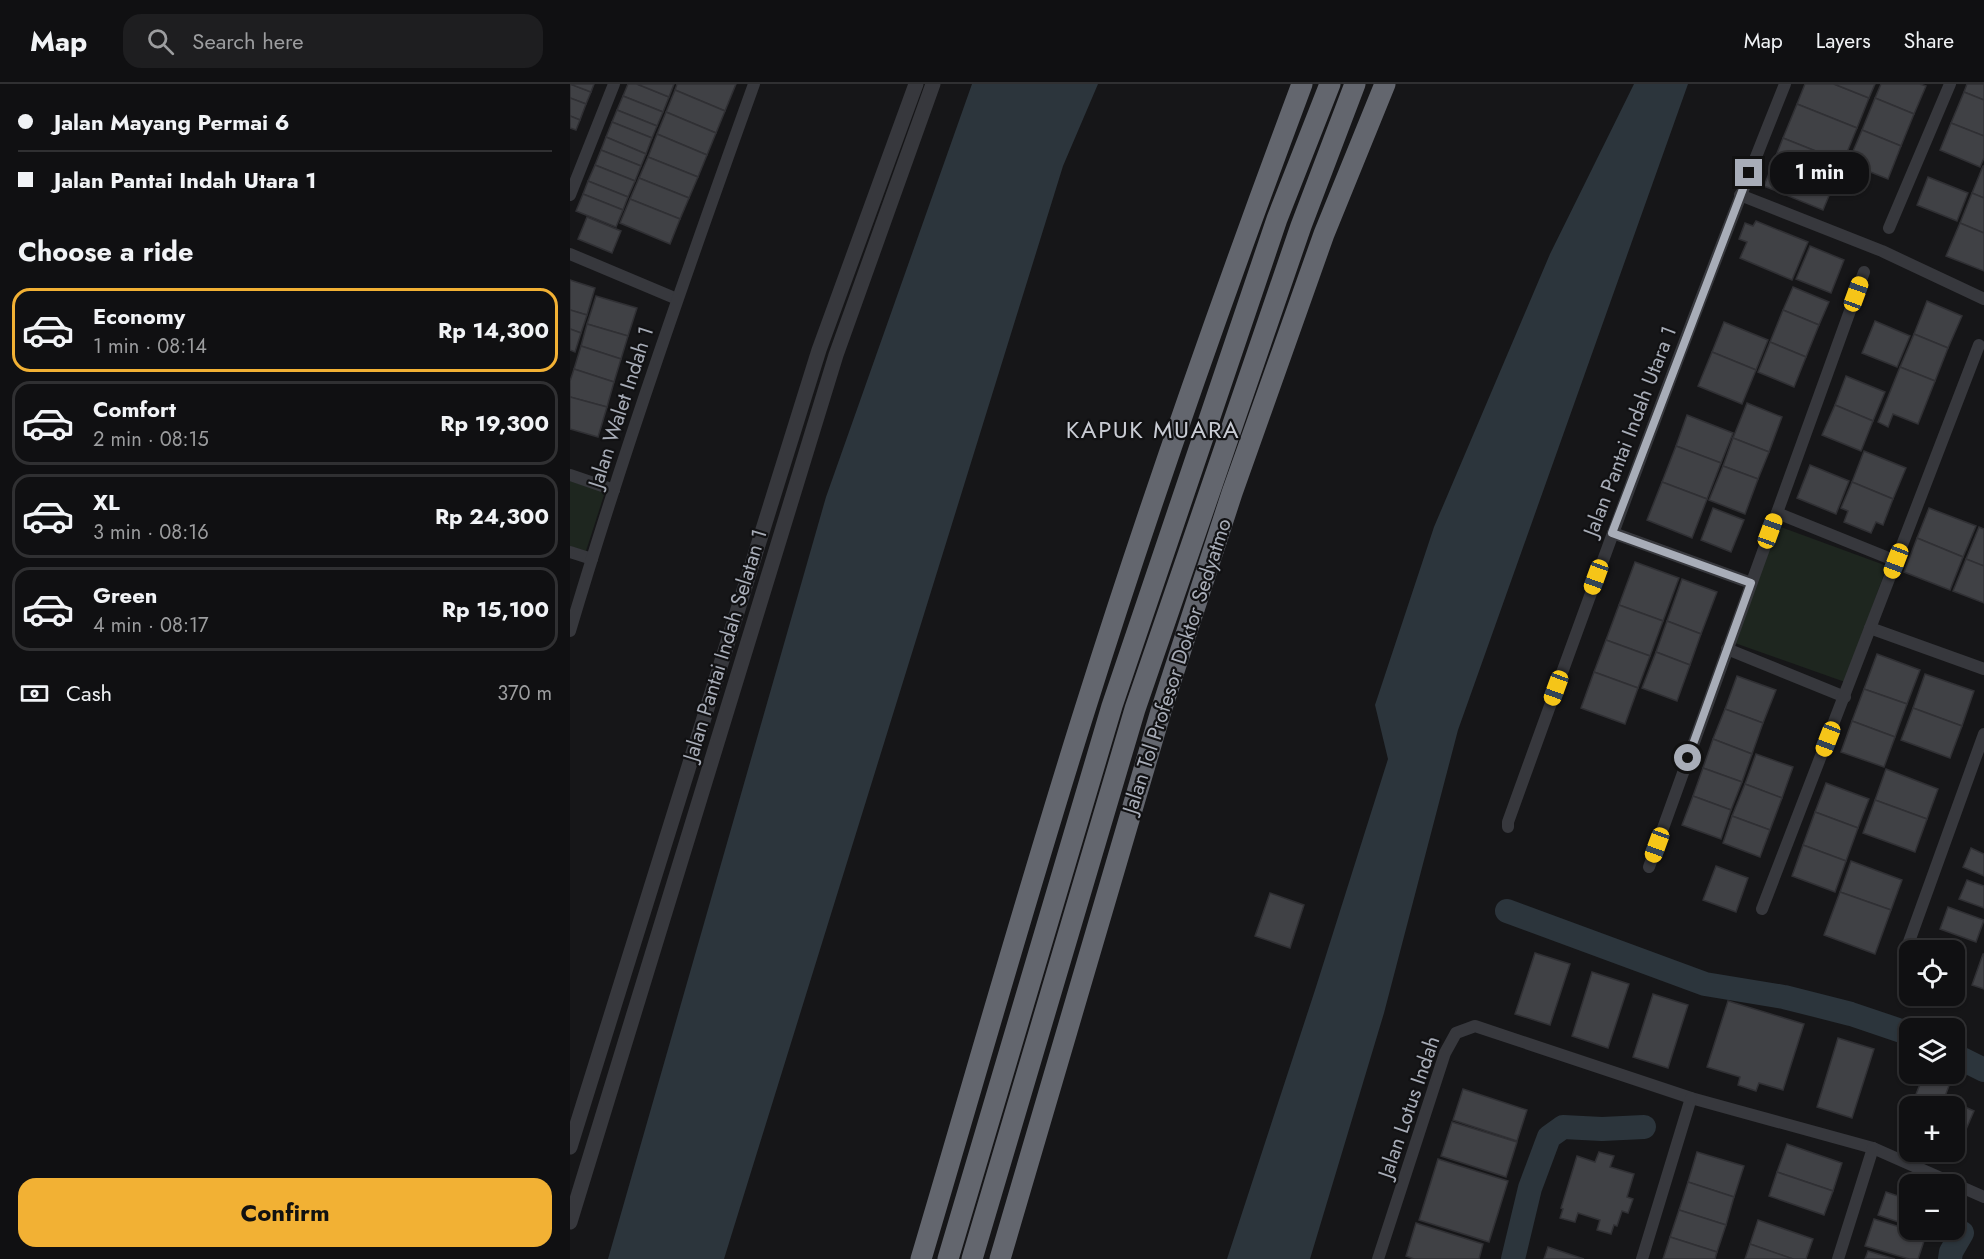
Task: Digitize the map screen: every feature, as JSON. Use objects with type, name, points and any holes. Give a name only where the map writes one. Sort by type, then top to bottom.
[{"type":"highway","points":[[921,1259],[1104,651],[1165,464],[1302,84]]},
{"type":"highway","points":[[948,1259],[1112,706],[1274,231],[1330,84]]},
{"type":"highway","name":"Jalan Tol Profesor Doktor Sedyatmo","points":[[972,1259],[1135,709],[1301,226],[1355,84]]},
{"type":"highway","name":"Jalan Tol Profesor Doktor Sedyatmo","points":[[1000,1259],[1161,711],[1228,504],[1324,234],[1385,84]]},
{"type":"street","points":[[570,195],[614,84]]},
{"type":"street","name":"Jalan Walet Indah 1","points":[[570,631],[591,559],[677,299],[754,84]]},
{"type":"street","name":"Jalan Pantai Indah Selatan 1","points":[[570,1147],[819,350],[916,84]]},
{"type":"street","name":"Jalan Pantai Indah Selatan 1","points":[[570,1222],[836,355],[933,84]]},
{"type":"street","name":"Jalan Pantai Indah Utara 1","points":[[1508,827],[1612,533],[1740,195],[1785,84]]},
{"type":"street","points":[[1889,228],[1950,84]]},
{"type":"street","points":[[1740,195],[1882,251],[1984,299]]},
{"type":"street","points":[[570,254],[677,299]]},
{"type":"street","points":[[1649,867],[1864,272]]},
{"type":"street","points":[[1762,909],[1979,345]]},
{"type":"street","points":[[819,350],[836,355]]},
{"type":"street","points":[[570,475],[614,490]]},
{"type":"street","points":[[1777,513],[1896,561]]},
{"type":"street","points":[[1612,533],[1751,583]]},
{"type":"street","points":[[570,552],[591,559]]},
{"type":"street","points":[[1870,628],[1984,669]]},
{"type":"street","points":[[1727,649],[1845,697]]},
{"type":"street","points":[[1910,940],[1984,734]]},
{"type":"street","name":"Jalan Lotus Indah","points":[[1378,1259],[1445,1053],[1456,1033],[1475,1026],[1691,1098],[1874,1148],[1984,1197]]},
{"type":"street","points":[[1642,1259],[1691,1098]]},
{"type":"street","points":[[1838,1259],[1874,1148]]},
{"type":"shaded area","points":[[972,84],[1098,84],[1063,166],[724,1259],[608,1259],[826,497]]},
{"type":"shaded area","points":[[1634,84],[1688,84],[1458,730],[1384,1013],[1310,1259],[1227,1259],[1388,759],[1375,705],[1434,527],[1550,254]]},
{"type":"shaded area","points":[[570,481],[605,492],[586,551],[570,546]]},
{"type":"shaded area","points":[[1775,525],[1887,566],[1845,682],[1732,642]]},
{"type":"building","points":[[570,84],[591,92],[586,104],[570,98]]},
{"type":"building","points":[[570,84],[594,84],[591,92]]},
{"type":"building","points":[[628,84],[637,84],[669,97],[663,112],[623,96]]},
{"type":"building","points":[[637,84],[674,84],[669,97]]},
{"type":"building","points":[[677,84],[736,84],[725,111],[675,90]]},
{"type":"building","points":[[1805,84],[1834,84],[1869,98],[1857,128],[1797,104]]},
{"type":"building","points":[[1834,84],[1875,84],[1869,98]]},
{"type":"building","points":[[1881,84],[1926,86],[1914,114],[1875,98]]},
{"type":"building","points":[[1967,84],[1984,84],[1984,100],[1964,92]]},
{"type":"building","points":[[675,90],[725,111],[716,133],[666,112]]},
{"type":"building","points":[[1964,92],[1984,100],[1984,136],[1951,123]]},
{"type":"building","points":[[623,96],[663,112],[657,126],[617,110]]},
{"type":"building","points":[[570,98],[586,104],[580,120],[570,116]]},
{"type":"building","points":[[1875,98],[1914,114],[1901,146],[1862,130]]},
{"type":"building","points":[[1797,104],[1857,128],[1843,162],[1783,138]]},
{"type":"building","points":[[617,110],[657,126],[652,138],[612,122]]},
{"type":"building","points":[[666,112],[716,133],[707,155],[657,134]]},
{"type":"building","points":[[570,116],[580,120],[576,130],[570,128]]},
{"type":"building","points":[[612,122],[652,138],[646,154],[606,137]]},
{"type":"building","points":[[1951,123],[1984,136],[1984,158],[1980,167],[1940,150]]},
{"type":"building","points":[[1862,130],[1901,146],[1888,179],[1848,163]]},
{"type":"building","points":[[657,134],[707,155],[698,177],[648,157]]},
{"type":"building","points":[[606,137],[646,154],[641,166],[601,150]]},
{"type":"building","points":[[1783,138],[1843,162],[1823,210],[1764,186]]},
{"type":"building","points":[[601,150],[641,166],[635,181],[595,165]]},
{"type":"building","points":[[648,157],[698,177],[689,198],[639,178]]},
{"type":"building","points":[[595,165],[635,181],[628,197],[588,181]]},
{"type":"building","points":[[1984,166],[1984,198],[1972,193]]},
{"type":"building","points":[[1928,177],[1968,193],[1957,221],[1917,205]]},
{"type":"building","points":[[639,178],[689,198],[680,219],[630,199]]},
{"type":"building","points":[[588,181],[628,197],[623,210],[583,194]]},
{"type":"building","points":[[1972,193],[1984,198],[1984,233],[1960,223]]},
{"type":"building","points":[[583,194],[623,210],[616,227],[576,211]]},
{"type":"building","points":[[630,199],[680,219],[670,244],[620,223]]},
{"type":"building","points":[[587,217],[621,231],[612,253],[578,239]]},
{"type":"building","points":[[1756,221],[1808,242],[1792,280],[1740,258],[1747,242],[1739,239],[1745,223],[1753,226]]},
{"type":"building","points":[[1960,223],[1984,233],[1984,271],[1946,256]]},
{"type":"building","points":[[1810,246],[1844,260],[1831,293],[1796,279]]},
{"type":"building","points":[[570,280],[595,288],[587,315],[570,310]]},
{"type":"building","points":[[1793,287],[1829,302],[1819,325],[1783,310]]},
{"type":"building","points":[[596,296],[637,308],[628,336],[587,324]]},
{"type":"building","points":[[1927,301],[1962,316],[1948,348],[1914,334]]},
{"type":"building","points":[[570,310],[587,315],[581,333],[570,329]]},
{"type":"building","points":[[1783,310],[1819,325],[1806,357],[1770,342]]},
{"type":"building","points":[[1875,321],[1910,336],[1897,367],[1862,353]]},
{"type":"building","points":[[1724,322],[1768,340],[1756,370],[1712,352]]},
{"type":"building","points":[[587,324],[628,336],[621,359],[581,346]]},
{"type":"building","points":[[570,329],[581,333],[575,352],[570,350]]},
{"type":"building","points":[[1914,334],[1948,348],[1935,381],[1900,367]]},
{"type":"building","points":[[1770,342],[1806,357],[1794,387],[1758,372]]},
{"type":"building","points":[[581,346],[621,359],[614,382],[574,369]]},
{"type":"building","points":[[1712,352],[1756,370],[1742,404],[1698,386]]},
{"type":"building","points":[[1900,367],[1935,381],[1918,424],[1893,414],[1888,427],[1878,422]]},
{"type":"building","points":[[574,369],[614,382],[607,407],[570,397],[570,381]]},
{"type":"building","points":[[1846,376],[1885,392],[1873,421],[1835,405]]},
{"type":"building","points":[[570,397],[607,407],[598,437],[570,429]]},
{"type":"building","points":[[1747,403],[1782,417],[1769,452],[1733,438]]},
{"type":"building","points":[[1835,405],[1873,421],[1861,451],[1822,435]]},
{"type":"building","points":[[1687,415],[1733,433],[1721,463],[1676,446]]},
{"type":"building","points":[[1733,438],[1769,452],[1758,479],[1723,466]]},
{"type":"building","points":[[1676,446],[1721,463],[1707,499],[1662,482]]},
{"type":"building","points":[[1864,451],[1906,468],[1893,499],[1852,482]]},
{"type":"building","points":[[1810,465],[1849,481],[1836,514],[1797,498]]},
{"type":"building","points":[[1723,466],[1758,479],[1745,514],[1709,500]]},
{"type":"building","points":[[1662,482],[1707,499],[1692,538],[1647,520]]},
{"type":"building","points":[[1852,482],[1893,499],[1883,525],[1876,522],[1871,533],[1844,522],[1848,511],[1841,508]]},
{"type":"building","points":[[1713,508],[1744,520],[1731,552],[1701,540]]},
{"type":"building","points":[[1929,508],[1976,526],[1963,557],[1917,538]]},
{"type":"building","points":[[1979,527],[1984,529],[1984,566],[1966,559]]},
{"type":"building","points":[[1917,538],[1963,557],[1950,590],[1904,572]]},
{"type":"building","points":[[1966,559],[1984,566],[1984,603],[1953,591]]},
{"type":"building","points":[[1635,562],[1679,578],[1663,621],[1619,605]]},
{"type":"building","points":[[1682,579],[1717,592],[1701,634],[1667,621]]},
{"type":"building","points":[[1619,605],[1663,621],[1650,656],[1606,640]]},
{"type":"building","points":[[1667,621],[1701,634],[1690,665],[1656,652]]},
{"type":"building","points":[[1606,640],[1650,656],[1638,688],[1594,672]]},
{"type":"building","points":[[1656,652],[1690,665],[1677,701],[1642,688]]},
{"type":"building","points":[[1877,654],[1920,670],[1907,704],[1864,689]]},
{"type":"building","points":[[1594,672],[1638,688],[1625,724],[1581,708]]},
{"type":"building","points":[[1925,674],[1974,691],[1962,726],[1913,708]]},
{"type":"building","points":[[1737,676],[1776,690],[1763,723],[1725,709]]},
{"type":"building","points":[[1864,689],[1907,704],[1895,737],[1852,721]]},
{"type":"building","points":[[1913,708],[1962,726],[1950,758],[1901,740]]},
{"type":"building","points":[[1725,709],[1763,723],[1752,754],[1713,739]]},
{"type":"building","points":[[1852,721],[1895,737],[1884,767],[1841,752]]},
{"type":"building","points":[[1713,739],[1752,754],[1742,782],[1703,768]]},
{"type":"building","points":[[1756,754],[1793,767],[1782,798],[1745,784]]},
{"type":"building","points":[[1703,768],[1742,782],[1731,810],[1693,796]]},
{"type":"building","points":[[1886,769],[1938,789],[1927,819],[1875,800]]},
{"type":"building","points":[[1826,783],[1869,799],[1858,828],[1815,812]]},
{"type":"building","points":[[1745,784],[1782,798],[1770,830],[1732,816]]},
{"type":"building","points":[[1693,796],[1731,810],[1721,839],[1682,825]]},
{"type":"building","points":[[1875,800],[1927,819],[1915,852],[1863,833]]},
{"type":"building","points":[[1815,812],[1858,828],[1846,861],[1803,845]]},
{"type":"building","points":[[1732,816],[1770,830],[1760,857],[1723,843]]},
{"type":"building","points":[[1803,845],[1846,861],[1835,892],[1792,876]]},
{"type":"building","points":[[1971,848],[1984,854],[1984,876],[1963,867]]},
{"type":"building","points":[[1851,861],[1902,880],[1891,910],[1840,892]]},
{"type":"building","points":[[1716,866],[1748,878],[1736,912],[1703,900]]},
{"type":"building","points":[[1967,880],[1984,886],[1984,908],[1959,899]]},
{"type":"building","points":[[1840,892],[1891,910],[1875,954],[1824,935]]},
{"type":"building","points":[[1270,893],[1304,905],[1290,948],[1255,936]]},
{"type":"building","points":[[1948,907],[1984,920],[1976,942],[1940,929]]},
{"type":"building","points":[[1535,953],[1570,964],[1550,1025],[1515,1014]]},
{"type":"building","points":[[1984,954],[1984,989],[1972,985]]},
{"type":"building","points":[[1592,972],[1629,984],[1608,1048],[1572,1036]]},
{"type":"building","points":[[1653,994],[1688,1005],[1668,1068],[1633,1057]]},
{"type":"building","points":[[1728,1001],[1804,1024],[1783,1090],[1759,1083],[1756,1091],[1738,1085],[1740,1077],[1707,1067]]},
{"type":"building","points":[[1838,1038],[1874,1049],[1852,1118],[1817,1107]]},
{"type":"building","points":[[1920,1084],[1950,1084],[1945,1096],[1915,1096]]},
{"type":"building","points":[[1463,1089],[1527,1110],[1517,1141],[1453,1120]]},
{"type":"building","points":[[1965,1107],[1974,1111],[1965,1132]]},
{"type":"building","points":[[1452,1122],[1517,1142],[1506,1177],[1441,1156]]},
{"type":"building","points":[[1787,1144],[1842,1163],[1833,1191],[1777,1172]]},
{"type":"building","points":[[1599,1152],[1614,1156],[1610,1167],[1634,1174],[1627,1197],[1633,1199],[1628,1213],[1622,1211],[1617,1226],[1614,1225],[1611,1234],[1597,1230],[1600,1220],[1578,1213],[1575,1222],[1560,1218],[1577,1156],[1595,1162]]},
{"type":"building","points":[[1697,1152],[1744,1166],[1734,1197],[1688,1182]]},
{"type":"building","points":[[1438,1159],[1508,1181],[1489,1242],[1419,1220]]},
{"type":"building","points":[[1777,1172],[1833,1191],[1824,1215],[1769,1196]]},
{"type":"building","points":[[1688,1182],[1734,1197],[1726,1225],[1679,1210]]},
{"type":"building","points":[[1886,1192],[1899,1196],[1899,1222],[1878,1215]]},
{"type":"building","points":[[1679,1210],[1726,1225],[1717,1252],[1670,1237]]},
{"type":"building","points":[[1874,1219],[1899,1227],[1899,1240],[1924,1240],[1918,1259],[1909,1259],[1865,1246]]},
{"type":"building","points":[[1758,1220],[1813,1239],[1806,1259],[1793,1259],[1750,1244]]},
{"type":"building","points":[[1416,1223],[1483,1244],[1479,1259],[1414,1259],[1406,1256]]},
{"type":"building","points":[[1670,1237],[1717,1252],[1715,1259],[1663,1259]]},
{"type":"building","points":[[1750,1244],[1793,1259],[1745,1259]]},
{"type":"building","points":[[1548,1247],[1584,1259],[1544,1259]]},
{"type":"building","points":[[1868,1251],[1895,1259],[1865,1259]]},
{"type":"waterway","points":[[1507,911],[1705,984],[1784,997],[1851,1014],[1899,1030]]},
{"type":"waterway","points":[[1965,1060],[1984,1070]]},
{"type":"waterway","points":[[1513,1259],[1530,1188],[1549,1137],[1563,1127],[1602,1129],[1644,1127]]},
{"type":"waterway","points":[[1950,1259],[1958,1240]]},
{"type":"district","name":"KAPUK MUARA","points":[[1153,429]]},
{"type":"route","points":[[1688,758],[1751,583],[1612,533],[1749,173]]}]
